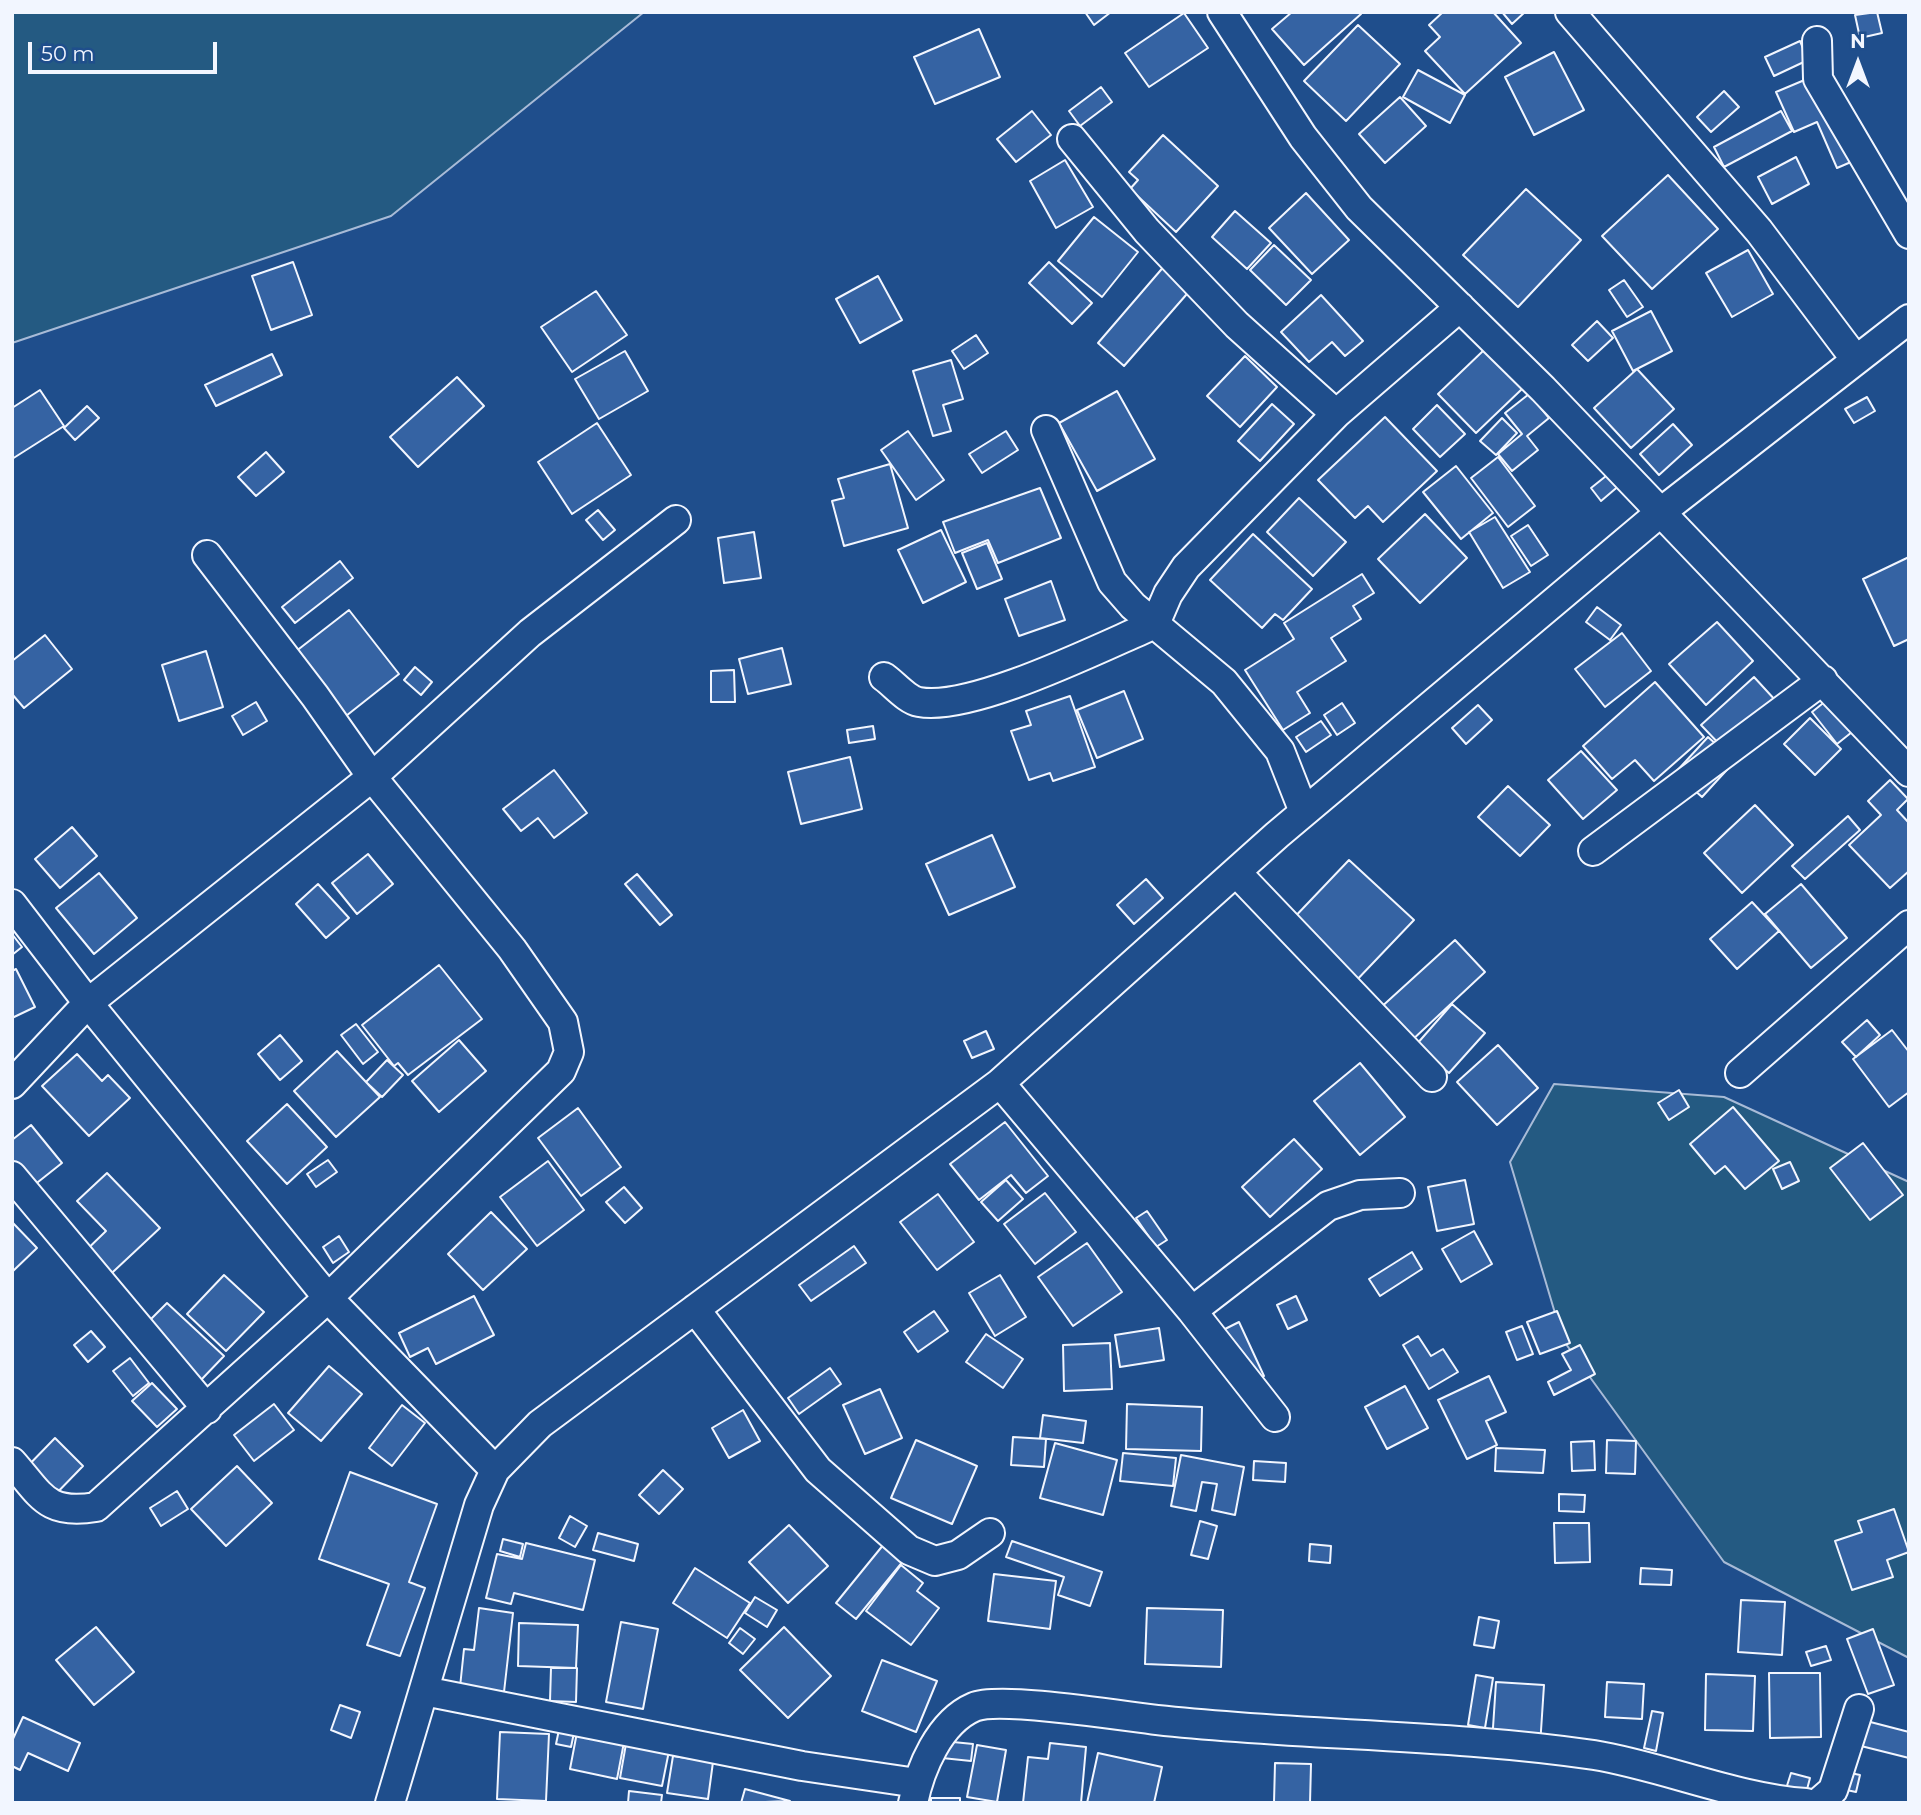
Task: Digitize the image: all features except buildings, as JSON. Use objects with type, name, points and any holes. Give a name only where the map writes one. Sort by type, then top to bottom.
[{"type":"street","points":[[1222,12],[1303,137],[1359,208],[1661,512],[1909,772]]},
{"type":"street","points":[[1570,12],[1759,231],[1856,360]]},
{"type":"street","points":[[1817,41],[1818,79],[1909,234]]},
{"type":"street","points":[[1072,139],[1147,231],[1228,316],[1336,414]]},
{"type":"street","points":[[884,677],[915,702],[944,703],[985,694],[1155,624],[1168,594],[1186,567],[1336,414],[1460,307]]},
{"type":"street","points":[[390,1803],[479,1505],[495,1470],[540,1424],[1000,1083],[1304,812],[1661,512],[1909,319]]},
{"type":"street","points":[[1046,430],[1112,582],[1133,606],[1224,682],[1280,751],[1304,812]]},
{"type":"street","points":[[12,1084],[88,1003],[372,777],[530,633],[676,520]]},
{"type":"street","points":[[12,1462],[50,1505],[73,1510],[96,1507],[328,1298],[561,1071],[569,1052],[563,1022],[512,949],[372,777],[207,555]]},
{"type":"street","points":[[1593,851],[1822,680]]},
{"type":"street","points":[[1236,872],[1432,1077]]},
{"type":"street","points":[[12,904],[88,1003],[328,1298],[495,1470]]},
{"type":"street","points":[[1740,1073],[1909,925]]},
{"type":"street","points":[[1000,1083],[1192,1311],[1275,1417]]},
{"type":"street","points":[[12,1176],[207,1409]]},
{"type":"street","points":[[1192,1311],[1328,1206],[1360,1195],[1400,1193]]},
{"type":"street","points":[[695,1309],[818,1470],[909,1550],[935,1561],[958,1555],[990,1533]]},
{"type":"street","points":[[424,1691],[802,1766],[915,1793],[933,1749],[950,1726],[974,1707],[1002,1703],[1169,1722],[1597,1756],[1806,1803]]},
{"type":"street","points":[[1818,1803],[1833,1790],[1859,1709]]},
{"type":"shaded area","points":[[12,12],[644,12],[391,216],[12,343]]},
{"type":"shaded area","points":[[1554,1084],[1724,1097],[1909,1182],[1909,1658],[1724,1562],[1563,1340],[1510,1162]]}]
